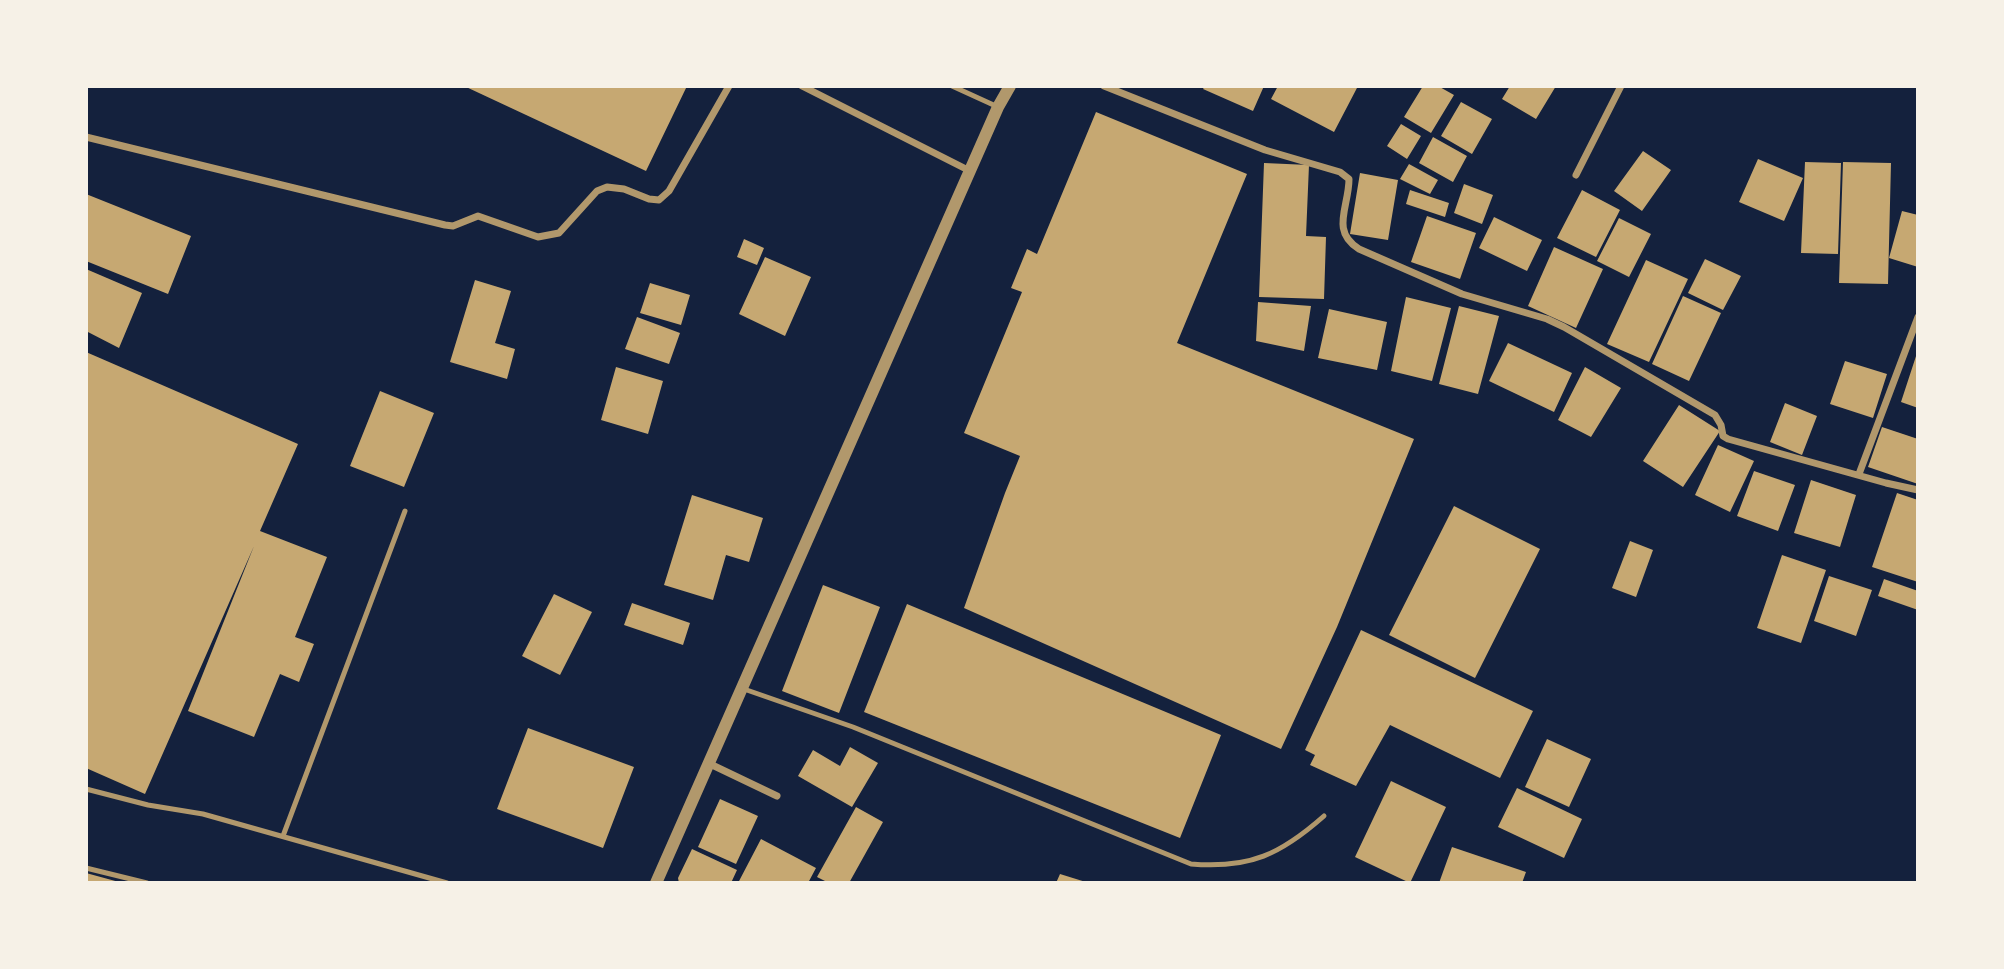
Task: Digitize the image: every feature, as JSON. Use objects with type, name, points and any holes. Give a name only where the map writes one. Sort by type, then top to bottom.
[{"type":"street","points":[[86,137],[445,225],[453,226],[478,216],[538,237],[559,233],[597,191],[607,187],[624,189],[659,200],[669,191],[729,86]]},
{"type":"street","points":[[802,86],[970,171]]},
{"type":"street","points":[[656,883],[998,107],[1010,86]]},
{"type":"street","points":[[1104,86],[1265,150],[1340,172],[1349,178],[1342,229],[1347,242],[1462,294],[1547,318],[1715,415],[1723,436],[1728,439],[1918,490]]},
{"type":"street","points":[[1576,175],[1621,86]]},
{"type":"street","points":[[1859,474],[1918,317]]},
{"type":"street","points":[[708,763],[777,796]]},
{"type":"lane","points":[[952,86],[998,107]]},
{"type":"lane","points":[[283,835],[405,511]]},
{"type":"lane","points":[[741,688],[853,727],[1191,864],[1214,866],[1241,863],[1270,855],[1298,839],[1324,816]]},
{"type":"lane","points":[[86,789],[148,805],[203,814],[447,883]]},
{"type":"lane","points":[[86,868],[147,883]]},
{"type":"building","points":[[464,86],[687,86],[646,171]]},
{"type":"building","points":[[1205,86],[1264,86],[1253,111],[1203,89]]},
{"type":"building","points":[[1278,86],[1358,86],[1334,132],[1271,99]]},
{"type":"building","points":[[1423,86],[1438,86],[1454,95],[1431,133],[1404,117]]},
{"type":"building","points":[[1510,86],[1556,86],[1536,119],[1502,99]]},
{"type":"building","points":[[1461,102],[1492,119],[1472,154],[1441,136]]},
{"type":"building","points":[[1096,112],[1247,174],[1177,343],[1414,439],[1337,627],[1281,749],[964,608],[1020,456],[964,433],[1022,292],[1011,288],[1027,249],[1037,254]]},
{"type":"building","points":[[1401,124],[1421,136],[1407,159],[1387,146]]},
{"type":"building","points":[[1433,137],[1467,156],[1453,182],[1419,163]]},
{"type":"building","points":[[1643,151],[1671,170],[1642,211],[1614,191]]},
{"type":"building","points":[[1758,159],[1803,178],[1784,221],[1739,202]]},
{"type":"building","points":[[1805,162],[1841,163],[1838,254],[1801,253]]},
{"type":"building","points":[[1843,162],[1891,163],[1888,284],[1839,283]]},
{"type":"building","points":[[1264,163],[1309,165],[1306,236],[1326,237],[1324,299],[1259,297]]},
{"type":"building","points":[[1409,164],[1438,180],[1430,194],[1400,179]]},
{"type":"building","points":[[1360,173],[1398,180],[1388,240],[1350,234]]},
{"type":"building","points":[[1464,184],[1493,195],[1482,224],[1454,213]]},
{"type":"building","points":[[1410,190],[1449,203],[1445,217],[1406,204]]},
{"type":"building","points":[[1582,190],[1620,210],[1596,257],[1557,238]]},
{"type":"building","points":[[86,194],[191,236],[168,294],[86,261]]},
{"type":"building","points":[[1902,211],[1918,215],[1918,267],[1889,258]]},
{"type":"building","points":[[1427,216],[1476,233],[1460,279],[1411,262]]},
{"type":"building","points":[[1494,217],[1542,240],[1527,271],[1479,248]]},
{"type":"building","points":[[1619,218],[1651,234],[1629,277],[1597,261]]},
{"type":"building","points":[[744,239],[764,248],[757,265],[737,257]]},
{"type":"building","points":[[1554,247],[1603,269],[1576,328],[1528,306]]},
{"type":"building","points":[[765,257],[811,277],[785,336],[739,314]]},
{"type":"building","points":[[1705,259],[1741,276],[1723,310],[1688,293]]},
{"type":"building","points":[[1646,260],[1688,279],[1649,362],[1607,344]]},
{"type":"building","points":[[86,269],[142,293],[119,348],[86,331]]},
{"type":"building","points":[[475,280],[511,291],[495,343],[515,349],[507,379],[450,362]]},
{"type":"building","points":[[650,283],[690,295],[681,325],[640,313]]},
{"type":"building","points":[[1683,296],[1721,313],[1689,381],[1652,364]]},
{"type":"building","points":[[1406,297],[1451,308],[1432,381],[1391,371]]},
{"type":"building","points":[[1258,302],[1311,306],[1304,351],[1256,341]]},
{"type":"building","points":[[1459,306],[1499,316],[1478,394],[1439,384]]},
{"type":"building","points":[[1329,309],[1387,322],[1377,370],[1318,358]]},
{"type":"building","points":[[637,317],[680,333],[669,364],[625,349]]},
{"type":"building","points":[[1508,343],[1572,373],[1554,412],[1489,381]]},
{"type":"building","points":[[1918,350],[1918,408],[1901,402]]},
{"type":"building","points":[[86,352],[298,444],[260,531],[327,557],[295,637],[314,644],[299,682],[280,674],[254,737],[188,711],[254,546],[145,794],[86,768]]},
{"type":"building","points":[[1845,361],[1887,374],[1873,418],[1830,404]]},
{"type":"building","points":[[616,367],[663,381],[648,434],[601,420]]},
{"type":"building","points":[[1585,367],[1621,388],[1591,437],[1558,420]]},
{"type":"building","points":[[380,391],[434,413],[404,487],[350,466]]},
{"type":"building","points":[[1785,403],[1817,416],[1802,455],[1770,442]]},
{"type":"building","points":[[1679,405],[1720,431],[1683,487],[1643,461]]},
{"type":"building","points":[[1882,427],[1918,439],[1918,484],[1868,467]]},
{"type":"building","points":[[1718,445],[1754,461],[1730,512],[1695,495]]},
{"type":"building","points":[[1754,471],[1795,485],[1778,531],[1737,516]]},
{"type":"building","points":[[1811,480],[1856,495],[1840,547],[1794,533]]},
{"type":"building","points":[[1897,493],[1918,500],[1918,582],[1872,567]]},
{"type":"building","points":[[692,495],[763,518],[749,562],[726,555],[713,600],[664,585]]},
{"type":"building","points":[[1454,506],[1540,549],[1475,678],[1389,635]]},
{"type":"building","points":[[1630,541],[1653,550],[1636,597],[1612,588]]},
{"type":"building","points":[[1782,555],[1826,570],[1801,643],[1757,628]]},
{"type":"building","points":[[1829,576],[1872,590],[1856,636],[1814,621]]},
{"type":"building","points":[[1884,579],[1918,591],[1918,610],[1878,596]]},
{"type":"building","points":[[823,585],[880,607],[839,713],[782,691]]},
{"type":"building","points":[[554,594],[592,612],[560,675],[522,656]]},
{"type":"building","points":[[632,603],[690,623],[683,645],[624,625]]},
{"type":"building","points":[[907,604],[1221,735],[1180,838],[864,712]]},
{"type":"building","points":[[1361,630],[1533,711],[1500,778],[1390,725],[1356,786],[1310,765],[1315,755],[1305,750]]},
{"type":"building","points":[[528,728],[634,767],[603,848],[497,809]]},
{"type":"building","points":[[1547,739],[1591,759],[1569,807],[1525,787]]},
{"type":"building","points":[[850,747],[878,763],[852,807],[798,776],[813,750],[840,766]]},
{"type":"building","points":[[1391,781],[1446,807],[1410,883],[1355,857]]},
{"type":"building","points":[[1517,788],[1582,819],[1564,858],[1498,827]]},
{"type":"building","points":[[720,799],[758,816],[736,864],[698,847]]},
{"type":"building","points":[[856,807],[883,822],[849,883],[829,883],[817,877]]},
{"type":"building","points":[[761,839],[816,868],[808,883],[738,883]]},
{"type":"building","points":[[1452,847],[1526,872],[1522,883],[1439,883]]},
{"type":"building","points":[[692,849],[737,870],[731,883],[679,883],[678,878]]},
{"type":"building","points":[[86,873],[119,882],[119,883],[86,883]]},
{"type":"building","points":[[1060,874],[1089,883],[1056,883]]}]
